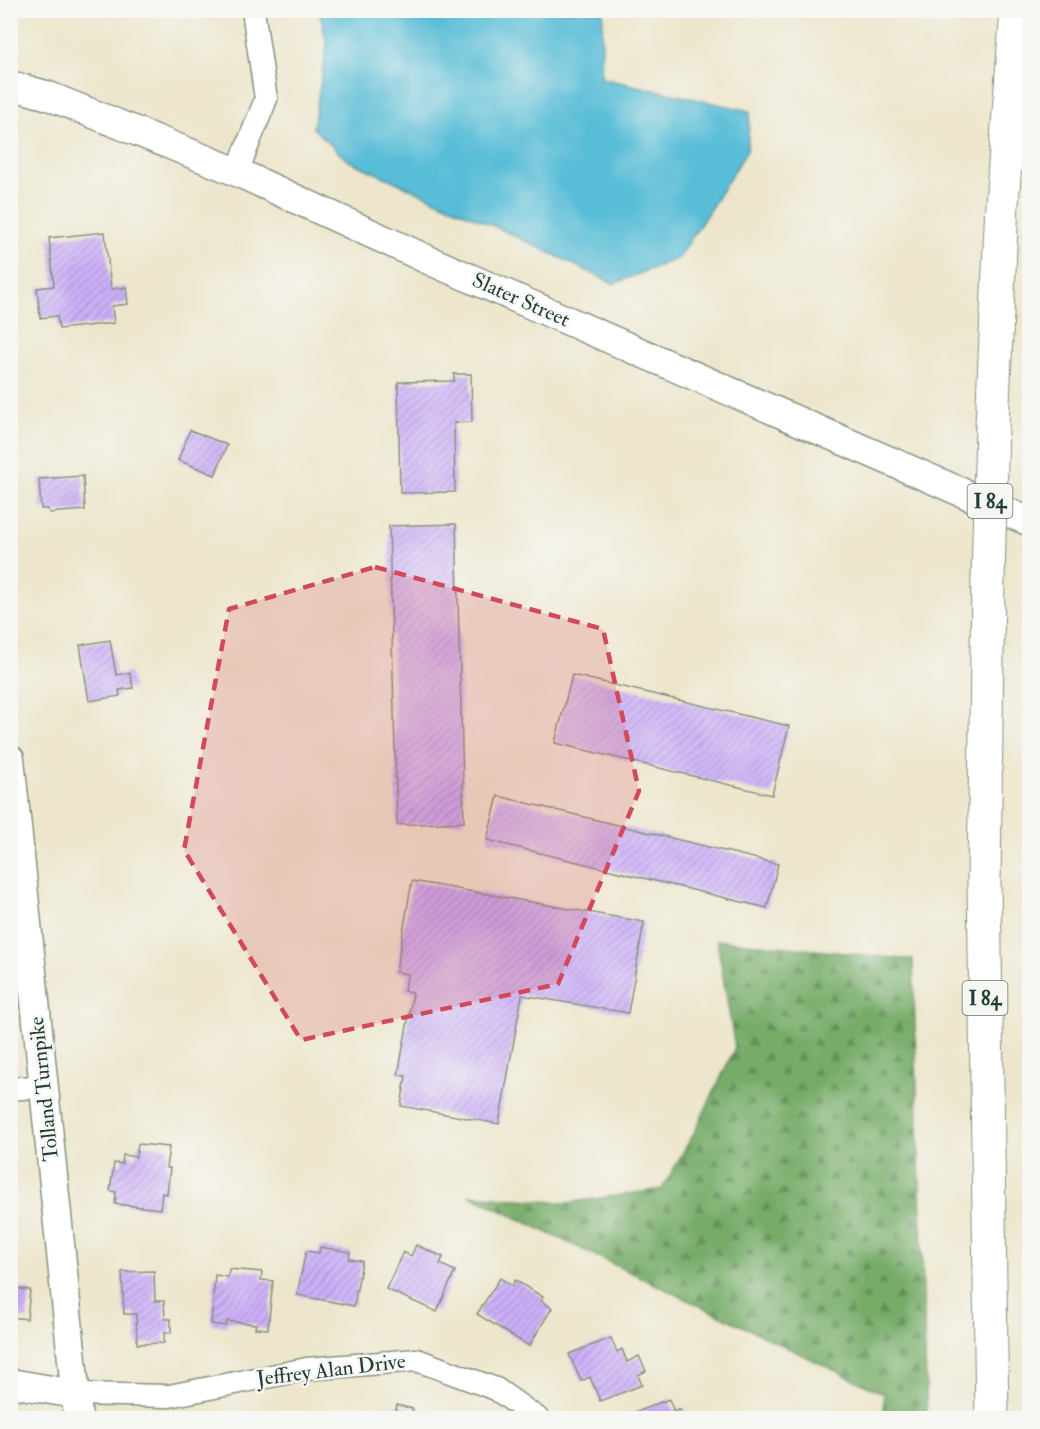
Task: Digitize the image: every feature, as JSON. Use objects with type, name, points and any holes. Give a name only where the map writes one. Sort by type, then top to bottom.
[{"type":"highway","name":"I 84","points":[[992,1419],[984,882],[988,578],[1002,203],[1017,10]]},
{"type":"street","points":[[237,172],[266,99],[253,10]]},
{"type":"street","name":"Slater Street","points":[[10,85],[49,96],[237,172],[432,262],[1029,522]]},
{"type":"street","name":"Tolland Turnpike","points":[[10,759],[77,1406]]},
{"type":"street","points":[[10,1089],[44,1086]]},
{"type":"street","name":"Jeffrey Alan Drive","points":[[77,1406],[169,1396],[307,1369],[417,1360],[496,1389],[537,1419]]},
{"type":"street","points":[[10,1383],[77,1406]]},
{"type":"highlighted area","points":[[375,567],[603,629],[639,791],[558,984],[301,1040],[184,850],[229,609]]},
{"type":"green space","points":[[717,940],[913,960],[927,1418],[884,1418],[884,1394],[469,1195],[567,1203],[662,1189],[694,1133],[735,1048]]},
{"type":"water","points":[[319,10],[603,11],[601,78],[750,111],[747,151],[679,258],[614,284],[505,231],[347,160],[313,128],[327,43]]},
{"type":"building","points":[[105,232],[111,289],[126,287],[128,304],[112,306],[114,323],[59,329],[57,316],[40,318],[37,288],[54,286],[49,238]]},
{"type":"building","points":[[454,374],[471,374],[472,422],[454,423],[455,492],[400,493],[398,382],[454,381]]},
{"type":"building","points":[[190,430],[227,445],[215,475],[178,460]]},
{"type":"building","points":[[83,476],[85,510],[49,513],[48,509],[41,509],[39,479]]},
{"type":"building","points":[[456,524],[464,822],[397,825],[389,526]]},
{"type":"building","points":[[110,640],[116,675],[130,673],[133,688],[119,690],[120,696],[89,701],[80,645]]},
{"type":"building","points":[[572,675],[789,726],[772,795],[555,743]]},
{"type":"building","points":[[498,796],[778,864],[767,908],[487,840]]},
{"type":"building","points":[[412,881],[644,922],[628,1013],[522,995],[499,1124],[401,1106],[406,1076],[398,1075],[413,993],[404,991],[408,974],[396,972]]},
{"type":"building","points":[[138,1144],[169,1147],[166,1168],[170,1168],[167,1194],[162,1193],[160,1209],[115,1204],[116,1192],[110,1191],[114,1163],[122,1164],[123,1155],[136,1157]]},
{"type":"building","points":[[416,1245],[443,1257],[440,1264],[455,1271],[437,1312],[386,1289],[403,1252],[411,1256]]},
{"type":"building","points":[[320,1247],[350,1252],[349,1259],[362,1261],[354,1306],[297,1295],[306,1251],[319,1253]]},
{"type":"building","points":[[229,1269],[262,1272],[261,1280],[273,1281],[268,1329],[255,1328],[256,1324],[227,1321],[226,1326],[211,1324],[215,1275],[228,1277]]},
{"type":"building","points":[[154,1271],[155,1301],[164,1301],[165,1319],[171,1319],[171,1333],[164,1333],[164,1343],[137,1344],[136,1314],[124,1314],[122,1272]]},
{"type":"building","points":[[500,1278],[512,1286],[515,1280],[543,1297],[541,1301],[552,1308],[529,1346],[477,1314]]},
{"type":"building","points":[[10,1288],[30,1290],[27,1319],[10,1317]]},
{"type":"building","points":[[611,1338],[617,1352],[622,1349],[627,1362],[639,1356],[646,1371],[638,1375],[642,1385],[600,1401],[590,1377],[581,1381],[569,1354]]},
{"type":"building","points":[[669,1399],[674,1412],[680,1409],[684,1418],[621,1418]]},
{"type":"building","points":[[397,1405],[413,1409],[412,1413],[430,1418],[394,1418]]},
{"type":"building","points":[[439,1413],[452,1416],[452,1418],[438,1418]]}]
